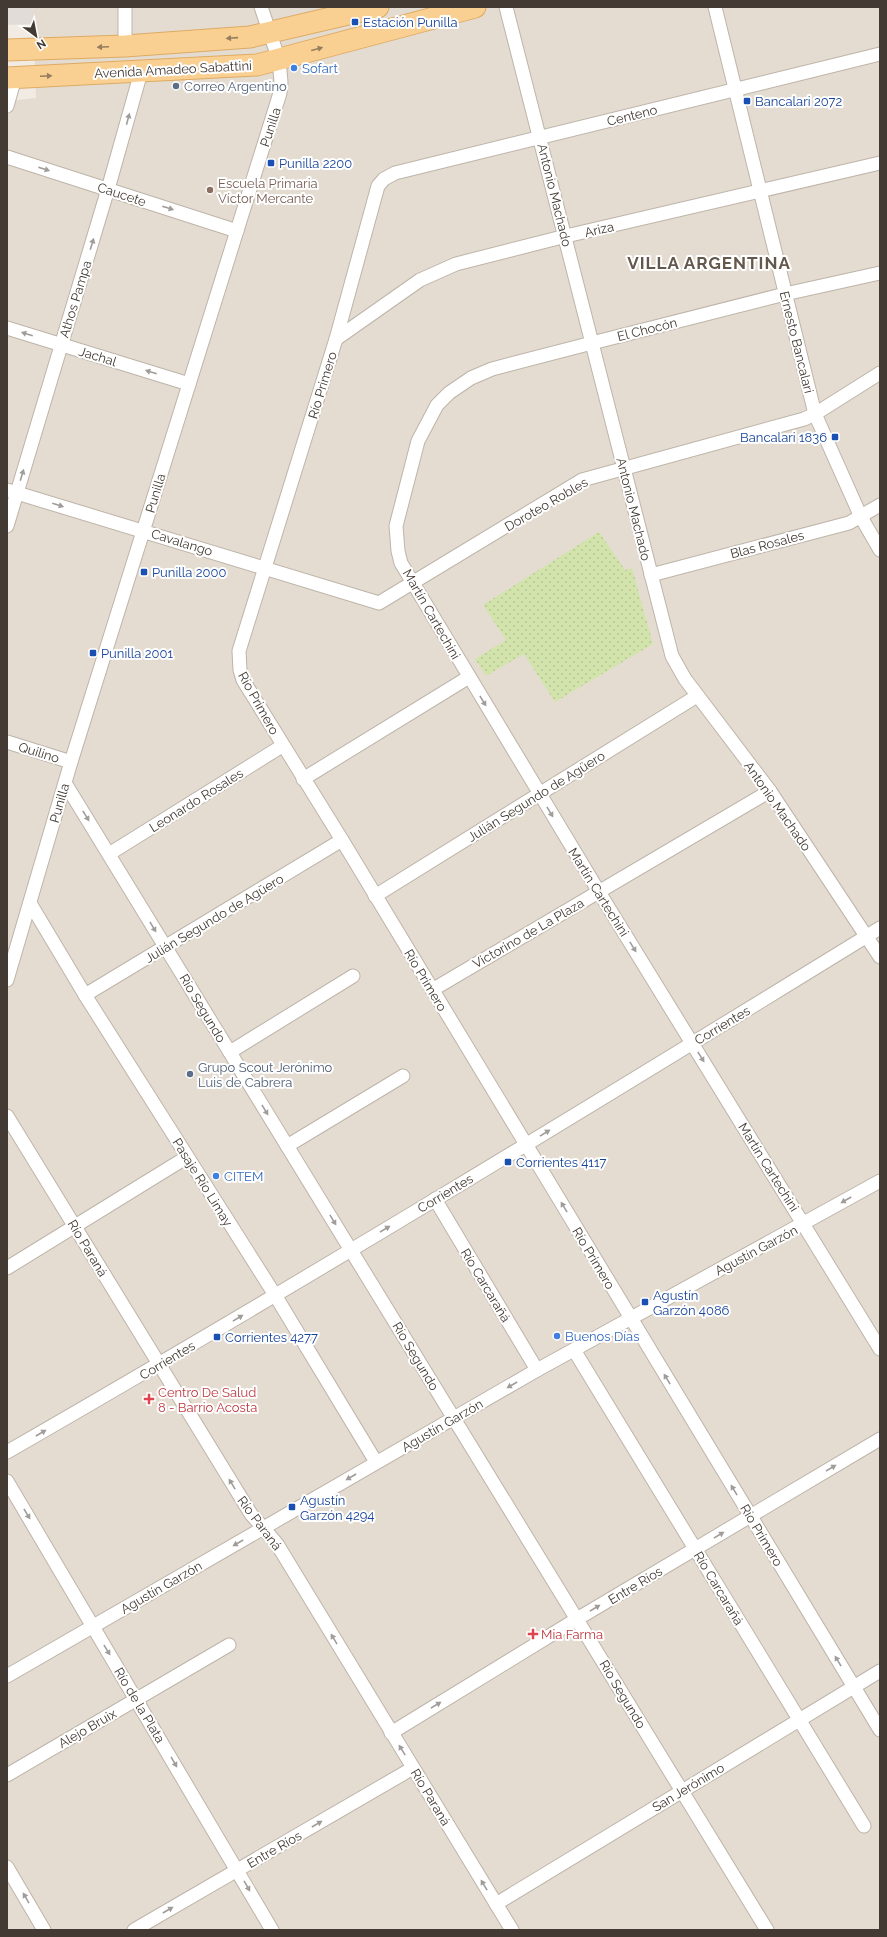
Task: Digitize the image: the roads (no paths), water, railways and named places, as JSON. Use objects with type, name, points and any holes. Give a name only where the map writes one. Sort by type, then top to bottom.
[{"type":"main road","name":"Avenida Amadeo Sabattini","points":[[7,50],[125,46],[235,38],[271,33],[378,7]]},
{"type":"main road","name":"Avenida Amadeo Sabattini","points":[[11,78],[240,67],[279,60],[475,7]]},
{"type":"street","points":[[125,7],[125,46]]},
{"type":"street","name":"Punilla","points":[[7,980],[71,762],[280,93],[282,82],[279,60],[261,7]]},
{"type":"street","name":"Antonio Machado","points":[[506,7],[566,236],[623,468],[672,656],[697,696],[770,791],[880,957]]},
{"type":"street","name":"Ernesto Bancalari","points":[[715,7],[815,414],[861,517],[880,550]]},
{"type":"street","name":"Centeno","points":[[384,178],[395,173],[880,54]]},
{"type":"street","name":"Athos Pampa","points":[[7,526],[12,492],[62,345],[141,72]]},
{"type":"street","points":[[7,106],[11,78]]},
{"type":"street","name":"Caucete","points":[[7,157],[237,231]]},
{"type":"street","name":"Ariza","points":[[336,339],[408,287],[439,270],[456,264],[566,236],[880,163]]},
{"type":"street","name":"Río Primero","points":[[384,178],[378,186],[336,339],[239,651],[238,659],[243,680],[282,746],[342,840],[880,1730]]},
{"type":"street","name":"El Chocón","points":[[430,416],[437,405],[449,393],[472,378],[492,369],[785,294],[880,273]]},
{"type":"street","name":"Jachal","points":[[7,328],[189,384]]},
{"type":"street","name":"Doroteo Robles","points":[[379,603],[573,485],[623,468],[804,419],[815,414],[880,373]]},
{"type":"street","name":"Martín Cartechini","points":[[430,416],[418,441],[396,526],[398,551],[402,563],[539,794],[880,1349]]},
{"type":"street","name":"Cavalango","points":[[12,492],[144,530],[379,603]]},
{"type":"street","name":"Blas Rosales","points":[[651,575],[849,523],[880,505]]},
{"type":"street","points":[[303,779],[469,678]]},
{"type":"street","name":"Julián Segundo de Agüero","points":[[375,896],[697,696]]},
{"type":"street","name":"Quilino","points":[[7,742],[71,762]]},
{"type":"street","name":"Leonardo Rosales","points":[[109,854],[282,746]]},
{"type":"street","name":"Río Segundo","points":[[65,783],[767,1930]]},
{"type":"street","name":"Victorino de La Plaza","points":[[432,990],[770,791]]},
{"type":"street","name":"Julián Segundo de Agüero","points":[[85,995],[342,840]]},
{"type":"street","name":"Pasaje Río Limay","points":[[30,903],[85,995],[275,1295],[376,1462]]},
{"type":"street","name":"Corrientes","points":[[7,1452],[159,1365],[526,1145],[880,928]]},
{"type":"street","points":[[230,1052],[353,976]]},
{"type":"street","points":[[287,1146],[403,1076]]},
{"type":"street","name":"Río Paraná","points":[[7,1116],[251,1514],[277,1544],[512,1930]]},
{"type":"street","points":[[7,1268],[187,1157]]},
{"type":"street","name":"Agustín Garzón","points":[[7,1676],[537,1370],[804,1224],[880,1180]]},
{"type":"street","name":"Río Carcarañá","points":[[435,1199],[537,1370]]},
{"type":"street","name":"Río Carcarañá","points":[[574,1350],[864,1826]]},
{"type":"street","name":"Entre Ríos","points":[[391,1733],[577,1619],[880,1439]]},
{"type":"street","name":"Río de la Plata","points":[[7,1481],[238,1870],[272,1930]]},
{"type":"street","name":"Alejo Bruix","points":[[7,1775],[229,1645]]},
{"type":"street","name":"San Jerónimo","points":[[496,1904],[880,1670]]},
{"type":"street","name":"Entre Ríos","points":[[134,1930],[413,1768]]},
{"type":"street","points":[[7,1866],[44,1930]]},
{"type":"place","name":"Estación Punilla","points":[[355,22]]},
{"type":"place","name":"Sofart","points":[[294,68]]},
{"type":"place","name":"Correo Argentino","points":[[176,86]]},
{"type":"place","name":"Bancalari 2072","points":[[747,101]]},
{"type":"place","name":"Punilla 2200","points":[[271,163]]},
{"type":"place","name":"Escuela Primaria Víctor Mercante","points":[[210,190]]},
{"type":"place","name":"Bancalari 1836","points":[[835,437]]},
{"type":"place","name":"Punilla 2000","points":[[144,572]]},
{"type":"place","name":"Punilla 2001","points":[[93,653]]},
{"type":"place","name":"Grupo Scout Jerónimo Luis de Cabrera","points":[[190,1074]]},
{"type":"place","name":"Corrientes 4117","points":[[508,1162]]},
{"type":"place","name":"CITEM","points":[[216,1176]]},
{"type":"place","name":"Agustín Garzón 4086","points":[[645,1302]]},
{"type":"place","name":"Buenos Días","points":[[557,1336]]},
{"type":"place","name":"Corrientes 4277","points":[[217,1337]]},
{"type":"place","name":"Centro De Salud 8 - Barrio Acosta","points":[[149,1399]]},
{"type":"place","name":"Agustín Garzón 4294","points":[[292,1507]]},
{"type":"place","name":"Mia Farma","points":[[533,1634]]},
{"type":"district","name":"VILLA ARGENTINA","points":[[709,263]]}]
